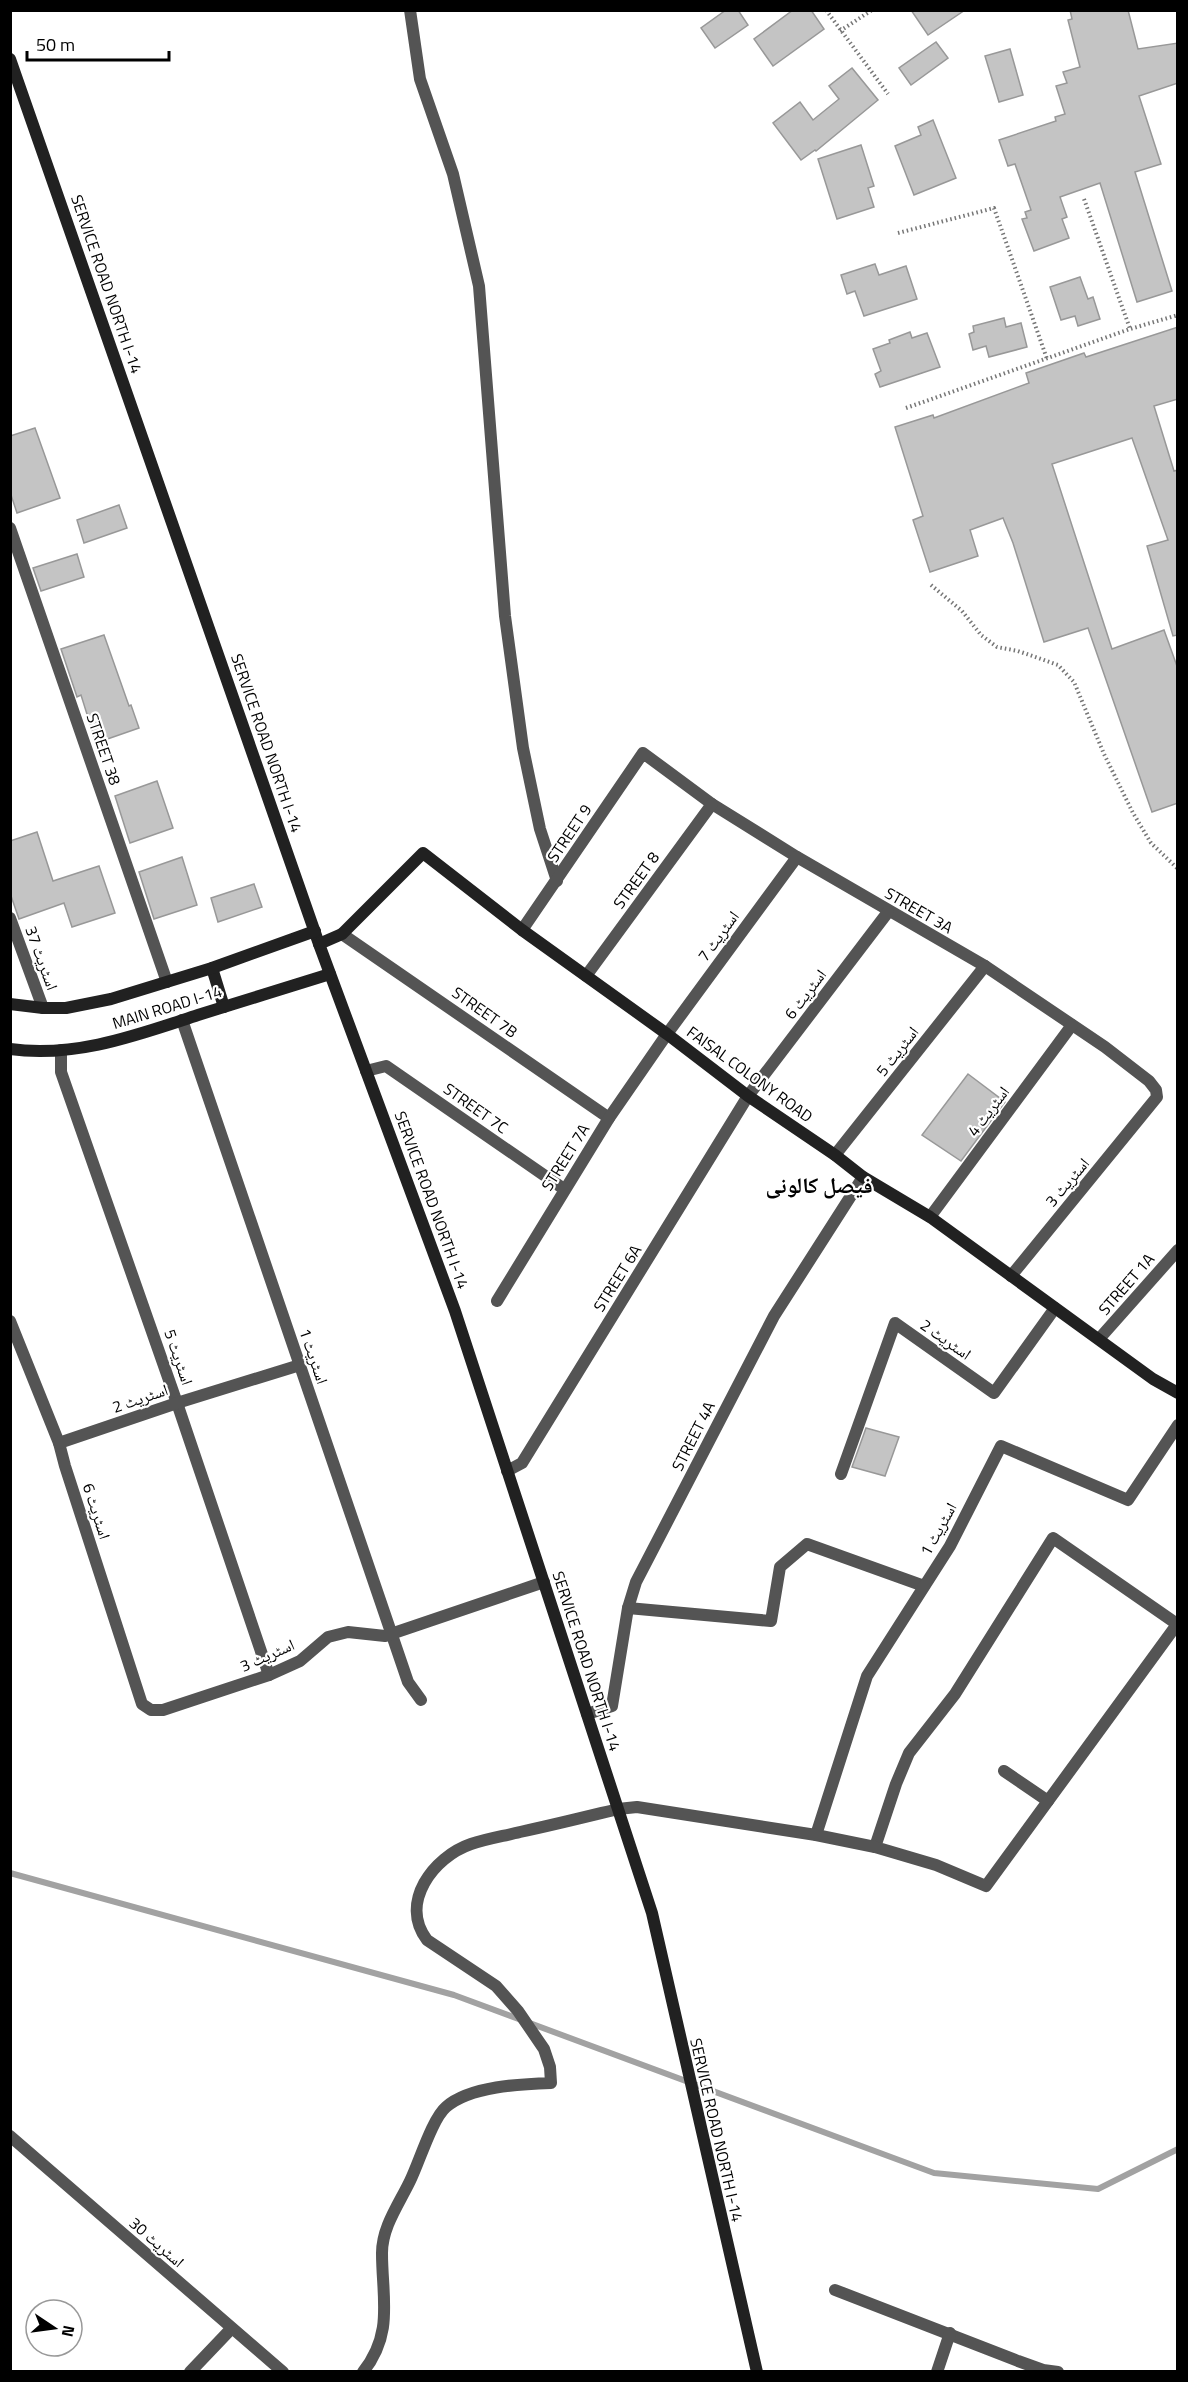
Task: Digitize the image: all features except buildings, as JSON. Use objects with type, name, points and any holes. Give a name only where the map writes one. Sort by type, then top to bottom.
[{"type":"main road","name":"SERVICE ROAD NORTH I-14","points":[[10,59],[319,944],[455,1311],[652,1913],[757,2372]]},
{"type":"main road","name":"FAISAL COLONY ROAD","points":[[319,944],[342,934],[423,853],[522,930],[667,1034],[748,1096],[836,1155],[863,1177],[930,1216],[1154,1379],[1178,1393]]},
{"type":"main road","name":"MAIN ROAD I-14","points":[[10,1004],[66,1008],[111,999],[212,968],[315,931]]},
{"type":"main road","points":[[212,968],[224,1007]]},
{"type":"main road","name":"MAIN ROAD I-14","points":[[10,1049],[27,1052],[102,1044],[330,974]]},
{"type":"street","points":[[410,10],[420,79],[453,174],[479,285],[508,638],[523,748],[540,829],[557,881]]},
{"type":"street","name":"STREET 38","points":[[10,528],[167,981]]},
{"type":"street","name":"STREET 9","points":[[522,930],[643,753]]},
{"type":"street","name":"STREET 3A","points":[[643,753],[712,804],[888,912],[985,966],[1072,1025],[1149,1081],[1156,1090],[1157,1097],[1150,1109]]},
{"type":"street","name":"STREET 8","points":[[586,976],[712,804]]},
{"type":"street","name":"اسٹریٹ 7","points":[[667,1034],[797,857]]},
{"type":"street","name":"اسٹریٹ 6","points":[[748,1096],[888,912]]},
{"type":"street","name":"اسٹریٹ 37","points":[[10,918],[43,1008]]},
{"type":"street","name":"STREET 7B","points":[[342,934],[609,1118]]},
{"type":"street","name":"اسٹریٹ 5","points":[[836,1155],[985,966]]},
{"type":"street","name":"اسٹریٹ 1","points":[[182,1020],[393,1632],[408,1682],[421,1700]]},
{"type":"street","name":"اسٹریٹ 4","points":[[930,1216],[1072,1025]]},
{"type":"street","name":"STREET 7A","points":[[497,1301],[609,1118],[667,1034]]},
{"type":"street","name":"اسٹریٹ 5","points":[[61,1050],[61,1072],[269,1675]]},
{"type":"street","name":"STREET 7C","points":[[366,1071],[386,1066],[564,1189]]},
{"type":"street","name":"STREET 6A","points":[[507,1471],[522,1463],[748,1096]]},
{"type":"street","name":"اسٹریٹ 3","points":[[1011,1276],[1150,1109]]},
{"type":"street","name":"STREET 4A","points":[[587,1714],[612,1706],[628,1608],[636,1582],[774,1316],[863,1177]]},
{"type":"street","name":"STREET 1A","points":[[1099,1339],[1178,1250]]},
{"type":"street","name":"اسٹریٹ 2","points":[[841,1474],[895,1323],[994,1393],[1055,1308]]},
{"type":"street","name":"اسٹریٹ 6","points":[[11,1322],[59,1443],[142,1704],[151,1710]]},
{"type":"street","name":"اسٹریٹ 2","points":[[59,1443],[300,1365]]},
{"type":"street","name":"اسٹریٹ 1","points":[[816,1835],[867,1676],[950,1546],[1001,1446],[1128,1500],[1178,1425]]},
{"type":"street","points":[[363,2372],[372,2361],[382,2339],[386,2314],[382,2251],[386,2233],[395,2208],[422,2156],[434,2125],[446,2108],[475,2092],[514,2085],[551,2084],[550,2067],[544,2049],[496,1986],[427,1940],[419,1929],[415,1912],[419,1892],[430,1874],[447,1857],[470,1844],[618,1809],[637,1807],[816,1835],[875,1847],[936,1865],[986,1886],[1177,1623],[1053,1538],[955,1694],[909,1753],[875,1847]]},
{"type":"street","points":[[628,1608],[771,1621],[780,1567],[807,1544],[924,1586]]},
{"type":"street","name":"اسٹریٹ 3","points":[[151,1710],[163,1710],[269,1675],[300,1661],[328,1637],[348,1632],[385,1636],[544,1582]]},
{"type":"street","points":[[1004,1771],[1047,1800]]},
{"type":"street","name":"اسٹریٹ 30","points":[[10,2136],[283,2372]]},
{"type":"street","points":[[835,2290],[1018,2361],[1043,2370],[1058,2372]]},
{"type":"street","points":[[190,2372],[231,2329]]},
{"type":"street","points":[[937,2372],[950,2333]]},
{"type":"path","points":[[826,10],[888,94]]},
{"type":"path","points":[[840,31],[872,10]]},
{"type":"path","points":[[1084,199],[1130,329]]},
{"type":"path","points":[[898,233],[994,208],[1047,359]]},
{"type":"path","points":[[906,408],[1130,329],[1178,315]]},
{"type":"path","points":[[931,585],[962,611],[981,635],[997,647],[1018,651],[1058,665],[1074,682],[1104,754],[1133,813],[1151,843],[1178,869]]},
{"type":"waterway","points":[[10,1873],[454,1995],[934,2173],[1098,2189],[1178,2149]]},
{"type":"district","name":"فیصل کالونی","points":[[819,1185]]}]
